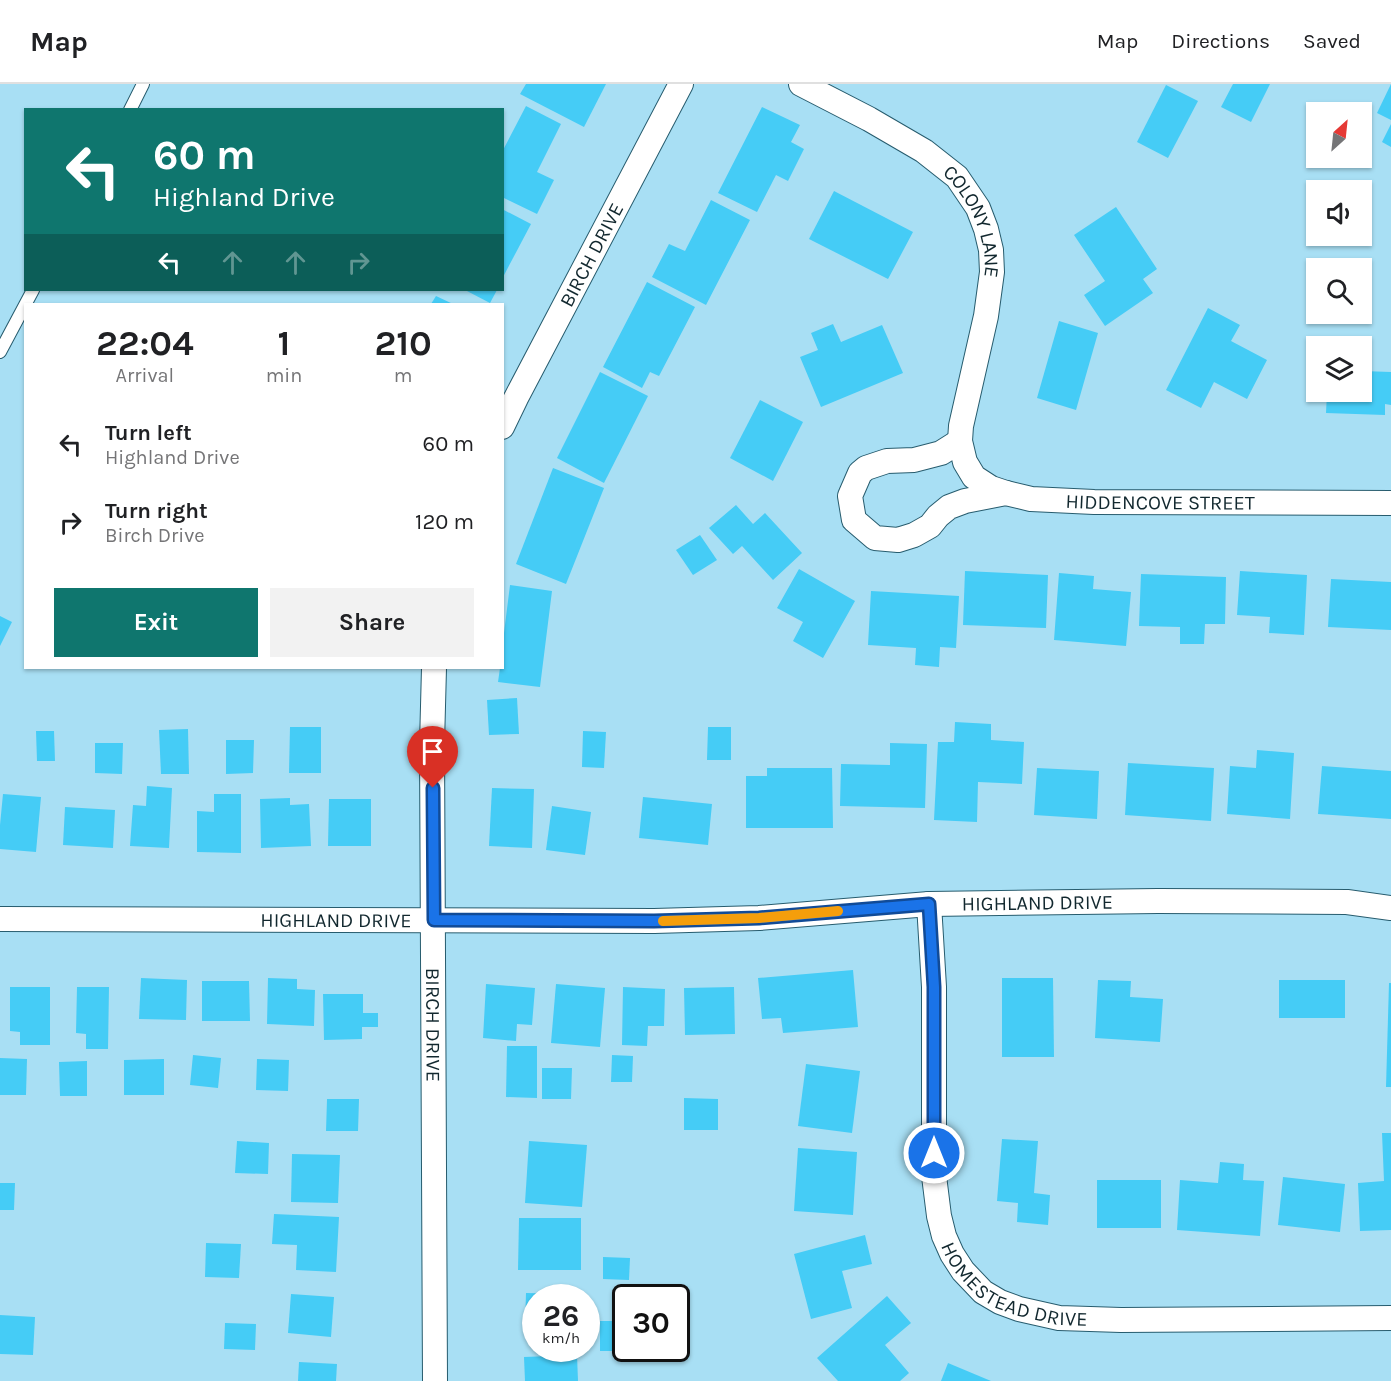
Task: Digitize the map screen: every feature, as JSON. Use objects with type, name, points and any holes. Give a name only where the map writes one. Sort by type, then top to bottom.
[{"type":"street","name":"BIRCH DRIVE","points":[[504,423],[681,84]]},
{"type":"street","name":"COLONY LANE","points":[[801,84],[924,151],[957,177],[978,208],[991,250],[992,272],[986,316],[960,441]]},
{"type":"street","name":"HIDDENCOVE STREET","points":[[960,441],[965,462],[974,477],[991,488],[1031,498],[1094,502],[1391,503]]},
{"type":"street","points":[[960,441],[941,453],[914,460],[887,461],[866,468],[860,473],[850,496],[854,520],[875,538],[898,540],[914,535],[930,526],[949,507],[965,501],[1006,493]]},
{"type":"street","name":"BIRCH DRIVE","points":[[434,669],[432,744],[435,1381]]},
{"type":"street","name":"HIGHLAND DRIVE","points":[[0,919],[654,921],[759,918],[929,904],[1158,901],[1347,902],[1391,908]]},
{"type":"street","name":"HOMESTEAD DRIVE","points":[[929,904],[934,987],[934,1176],[939,1216],[952,1254],[963,1271],[983,1292],[1019,1310],[1059,1318],[1133,1320],[1391,1318]]},
{"type":"lane","points":[[131,108],[143,84]]},
{"type":"lane","points":[[0,352],[24,307]]},
{"type":"building","points":[[526,84],[606,84],[584,127],[520,94]]},
{"type":"building","points":[[1233,84],[1270,84],[1251,122],[1221,107]]},
{"type":"building","points":[[1391,84],[1391,120],[1377,113]]},
{"type":"building","points":[[1166,85],[1198,101],[1168,158],[1137,142]]},
{"type":"building","points":[[526,106],[561,124],[537,172],[554,180],[537,214],[504,198],[504,148]]},
{"type":"building","points":[[762,107],[800,125],[791,142],[804,149],[788,181],[776,175],[757,212],[718,193]]},
{"type":"building","points":[[1391,124],[1391,147],[1382,142]]},
{"type":"building","points":[[834,191],[913,232],[888,279],[809,239]]},
{"type":"building","points":[[711,200],[750,220],[706,305],[652,277],[669,244],[685,251]]},
{"type":"building","points":[[1116,207],[1157,269],[1143,279],[1153,293],[1105,326],[1084,295],[1105,281],[1074,235]]},
{"type":"building","points":[[504,210],[531,224],[504,275]]},
{"type":"building","points":[[647,282],[695,307],[659,376],[650,372],[642,388],[603,367]]},
{"type":"building","points":[[467,291],[496,291],[490,303]]},
{"type":"building","points":[[436,296],[451,303],[432,303]]},
{"type":"building","points":[[1208,308],[1240,325],[1231,341],[1267,360],[1247,399],[1214,382],[1201,408],[1166,390]]},
{"type":"building","points":[[1059,321],[1098,333],[1076,410],[1037,398]]},
{"type":"building","points":[[833,324],[841,342],[882,325],[903,373],[821,407],[800,357],[818,350],[811,333]]},
{"type":"building","points":[[1372,371],[1391,372],[1391,405],[1385,404],[1385,415],[1326,413],[1327,402],[1372,402]]},
{"type":"building","points":[[600,372],[648,396],[604,483],[557,458]]},
{"type":"building","points":[[760,400],[803,422],[773,481],[730,458]]},
{"type":"building","points":[[553,468],[604,488],[566,584],[516,564]]},
{"type":"building","points":[[736,505],[753,524],[765,513],[802,553],[773,580],[742,546],[733,554],[709,528]]},
{"type":"building","points":[[700,535],[717,560],[693,575],[676,550]]},
{"type":"building","points":[[799,569],[855,601],[823,658],[793,641],[803,622],[777,608]]},
{"type":"building","points":[[965,571],[1048,575],[1046,628],[963,625]]},
{"type":"building","points":[[1240,571],[1307,575],[1304,635],[1269,633],[1270,617],[1237,615]]},
{"type":"building","points":[[1059,573],[1094,576],[1093,589],[1131,592],[1126,646],[1054,640]]},
{"type":"building","points":[[1141,574],[1226,577],[1225,624],[1205,624],[1204,644],[1180,644],[1180,627],[1139,626]]},
{"type":"building","points":[[1331,579],[1391,582],[1391,630],[1328,627]]},
{"type":"building","points":[[510,585],[552,591],[540,687],[498,682],[500,669],[504,669],[504,633]]},
{"type":"building","points":[[871,591],[959,596],[956,648],[940,647],[939,667],[915,665],[916,648],[868,645]]},
{"type":"building","points":[[0,616],[12,622],[0,646]]},
{"type":"building","points":[[517,698],[519,734],[489,735],[487,700]]},
{"type":"building","points":[[955,722],[991,724],[991,740],[1024,742],[1022,784],[978,782],[977,822],[934,820],[938,742],[954,742]]},
{"type":"building","points":[[290,727],[321,727],[321,773],[289,773]]},
{"type":"building","points":[[708,727],[731,727],[731,760],[707,760]]},
{"type":"building","points":[[188,729],[189,774],[161,774],[159,730]]},
{"type":"building","points":[[36,731],[54,731],[55,761],[37,761]]},
{"type":"building","points":[[583,731],[606,732],[604,768],[582,767]]},
{"type":"building","points":[[226,740],[254,740],[253,773],[226,774]]},
{"type":"building","points":[[95,743],[123,743],[122,774],[95,773]]},
{"type":"building","points":[[890,743],[927,744],[925,808],[840,806],[841,764],[890,765]]},
{"type":"building","points":[[1257,750],[1294,753],[1290,819],[1227,814],[1230,766],[1256,768]]},
{"type":"building","points":[[1128,763],[1214,768],[1211,821],[1125,815]]},
{"type":"building","points":[[1322,766],[1391,771],[1391,819],[1318,814]]},
{"type":"building","points":[[767,768],[832,768],[833,828],[746,828],[746,776],[767,776]]},
{"type":"building","points":[[1037,768],[1099,771],[1097,819],[1034,815]]},
{"type":"building","points":[[147,786],[172,788],[169,848],[130,846],[133,805],[146,806]]},
{"type":"building","points":[[492,788],[534,789],[532,848],[489,846]]},
{"type":"building","points":[[3,794],[41,797],[36,852],[0,849]]},
{"type":"building","points":[[214,794],[241,794],[241,853],[197,852],[197,811],[214,812]]},
{"type":"building","points":[[643,797],[712,804],[708,845],[639,838]]},
{"type":"building","points":[[290,798],[290,805],[309,804],[311,846],[261,848],[260,799]]},
{"type":"building","points":[[329,799],[371,799],[371,846],[328,846]]},
{"type":"building","points":[[552,806],[591,812],[585,855],[546,850]]},
{"type":"building","points":[[65,807],[115,810],[113,848],[63,845]]},
{"type":"building","points":[[853,970],[858,1027],[783,1033],[781,1018],[762,1019],[758,978]]},
{"type":"building","points":[[141,978],[187,980],[186,1020],[139,1019]]},
{"type":"building","points":[[268,978],[297,979],[297,989],[315,990],[314,1026],[267,1024]]},
{"type":"building","points":[[1002,978],[1053,978],[1054,1057],[1002,1057]]},
{"type":"building","points":[[1098,980],[1131,981],[1130,997],[1163,999],[1160,1042],[1095,1038]]},
{"type":"building","points":[[1279,980],[1345,980],[1345,1018],[1279,1018]]},
{"type":"building","points":[[202,981],[249,981],[250,1021],[202,1021]]},
{"type":"building","points":[[1389,983],[1391,983],[1391,1087],[1386,1087]]},
{"type":"building","points":[[486,984],[535,988],[532,1025],[517,1024],[516,1041],[483,1038]]},
{"type":"building","points":[[556,984],[605,988],[600,1047],[551,1043]]},
{"type":"building","points":[[10,987],[50,987],[50,1045],[20,1045],[20,1032],[10,1031]]},
{"type":"building","points":[[77,987],[109,987],[108,1049],[86,1049],[86,1034],[76,1033]]},
{"type":"building","points":[[623,987],[665,989],[664,1026],[648,1026],[647,1046],[622,1045]]},
{"type":"building","points":[[734,987],[735,1034],[685,1035],[684,988]]},
{"type":"building","points":[[323,994],[363,994],[363,1013],[378,1013],[378,1027],[362,1027],[362,1039],[324,1040]]},
{"type":"building","points":[[507,1046],[537,1046],[537,1098],[506,1097]]},
{"type":"building","points":[[193,1055],[221,1058],[218,1088],[190,1085]]},
{"type":"building","points":[[612,1055],[633,1056],[632,1082],[611,1082]]},
{"type":"building","points":[[0,1058],[27,1059],[26,1095],[0,1095]]},
{"type":"building","points":[[164,1059],[164,1095],[124,1095],[124,1060]]},
{"type":"building","points":[[257,1059],[289,1060],[288,1091],[256,1090]]},
{"type":"building","points":[[87,1061],[87,1096],[60,1096],[59,1062]]},
{"type":"building","points":[[806,1064],[860,1071],[852,1133],[798,1126]]},
{"type":"building","points":[[542,1068],[572,1068],[571,1099],[542,1099]]},
{"type":"building","points":[[684,1098],[718,1099],[718,1130],[684,1130]]},
{"type":"building","points":[[327,1099],[359,1099],[358,1131],[326,1131]]},
{"type":"building","points":[[1382,1133],[1391,1133],[1391,1230],[1360,1231],[1358,1183],[1384,1181]]},
{"type":"building","points":[[1002,1139],[1038,1141],[1034,1193],[1050,1195],[1048,1225],[1017,1222],[1018,1203],[997,1201]]},
{"type":"building","points":[[237,1141],[269,1143],[268,1174],[235,1173]]},
{"type":"building","points":[[529,1141],[587,1145],[582,1207],[525,1203]]},
{"type":"building","points":[[798,1148],[857,1152],[853,1215],[794,1211]]},
{"type":"building","points":[[292,1154],[340,1155],[338,1203],[291,1202]]},
{"type":"building","points":[[1220,1162],[1244,1164],[1243,1180],[1264,1181],[1260,1236],[1177,1230],[1180,1180],[1218,1183]]},
{"type":"building","points":[[1283,1177],[1345,1184],[1340,1232],[1278,1225]]},
{"type":"building","points":[[1097,1180],[1161,1180],[1161,1228],[1097,1228]]},
{"type":"building","points":[[0,1183],[15,1183],[14,1210],[0,1210]]},
{"type":"building","points":[[274,1214],[339,1217],[336,1272],[296,1270],[297,1245],[272,1244]]},
{"type":"building","points":[[519,1218],[581,1218],[581,1270],[518,1270]]},
{"type":"building","points":[[865,1235],[872,1264],[842,1271],[852,1308],[811,1319],[794,1254]]},
{"type":"building","points":[[206,1243],[241,1244],[239,1278],[205,1277]]},
{"type":"building","points":[[603,1257],[630,1258],[629,1280],[603,1279]]},
{"type":"building","points":[[291,1294],[334,1297],[331,1337],[288,1333]]},
{"type":"building","points":[[887,1296],[911,1323],[885,1345],[909,1373],[900,1381],[838,1381],[817,1358]]},
{"type":"building","points":[[0,1315],[35,1317],[33,1355],[0,1354]]},
{"type":"building","points":[[600,1321],[612,1321],[612,1351],[600,1351]]},
{"type":"building","points":[[225,1323],[256,1324],[255,1350],[224,1349]]},
{"type":"building","points":[[299,1362],[337,1364],[336,1381],[298,1381]]},
{"type":"building","points":[[524,1362],[577,1362],[578,1381],[525,1381]]},
{"type":"building","points":[[948,1363],[991,1381],[941,1381]]},
{"type":"slow traffic","points":[[663,921],[759,918],[838,911]]},
{"type":"route","points":[[433,788],[434,920],[654,921],[759,918],[929,904],[934,987],[934,1153]]}]
